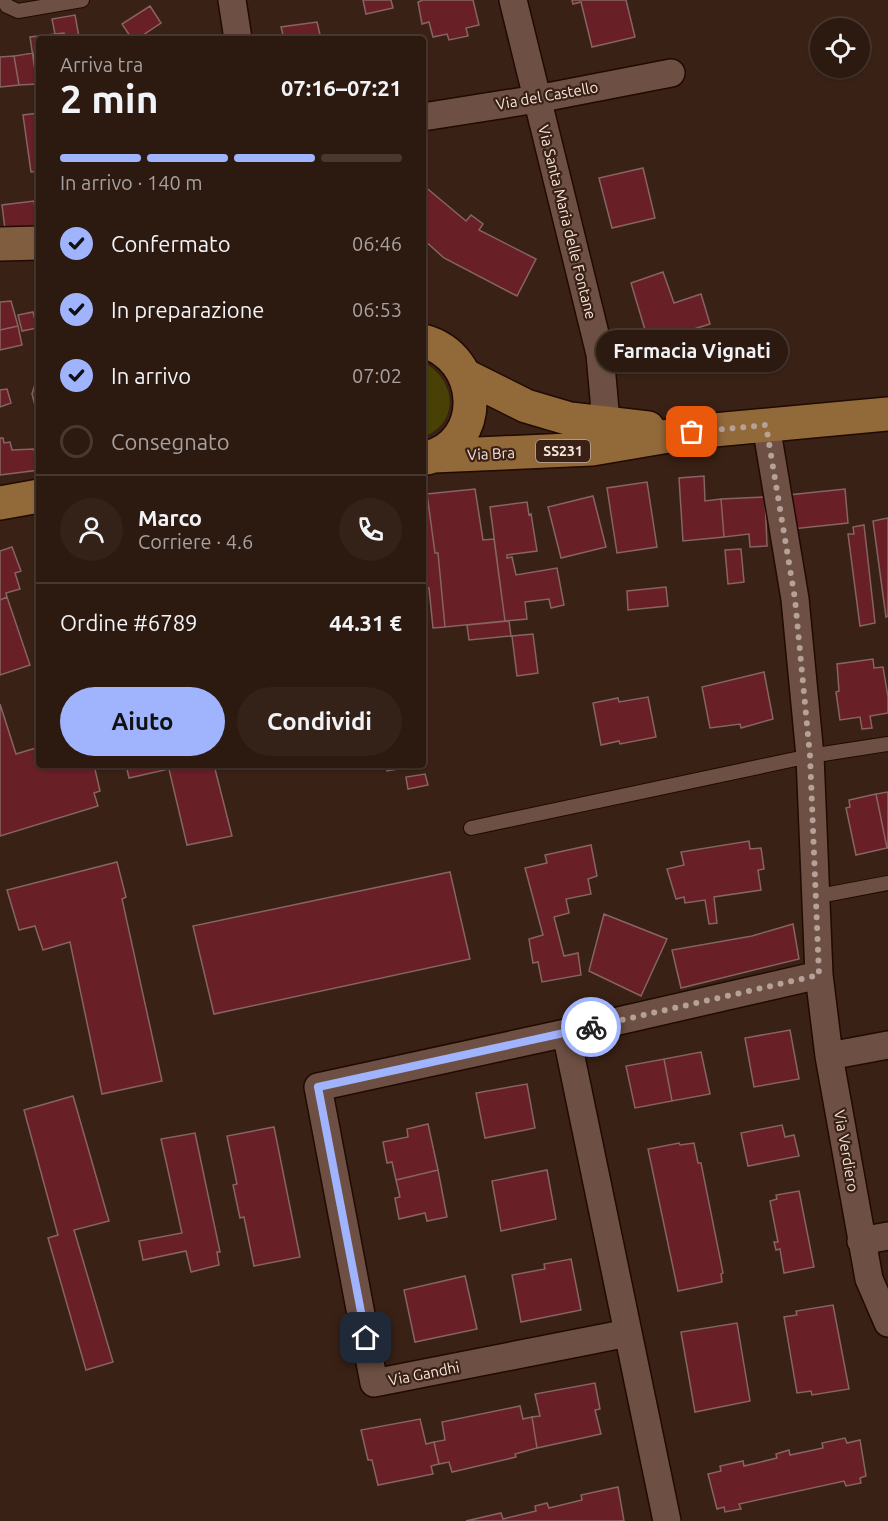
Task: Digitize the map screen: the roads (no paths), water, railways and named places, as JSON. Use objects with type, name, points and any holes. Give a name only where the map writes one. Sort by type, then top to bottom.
[{"type":"main road","points":[[0,244],[36,243]]},
{"type":"main road","name":"Via Bra","points":[[426,341],[442,348],[456,360],[466,376],[471,395],[469,414],[462,432],[449,446],[428,458]]},
{"type":"main road","name":"Via Bra","points":[[466,376],[526,406],[570,418],[608,435],[692,432],[888,414]]},
{"type":"main road","name":"Via Bra","points":[[428,458],[592,449],[608,435]]},
{"type":"main road","points":[[0,503],[36,497]]},
{"type":"street","points":[[231,0],[237,36]]},
{"type":"street","name":"Via Santa Maria delle Fontane","points":[[513,0],[600,354],[608,435]]},
{"type":"street","name":"Via del Castello","points":[[426,117],[671,74]]},
{"type":"street","name":"Via Verdiero","points":[[766,425],[795,599],[810,756],[819,975],[830,1056],[869,1279],[888,1323]]},
{"type":"street","points":[[667,1521],[566,1033],[819,975]]},
{"type":"street","name":"Via Gandhi","points":[[566,1033],[318,1087],[374,1383],[628,1333]]},
{"type":"street","points":[[830,1056],[888,1045]]},
{"type":"street","points":[[861,1241],[888,1236]]},
{"type":"lane","points":[[4,0],[8,6],[18,11],[82,0]]},
{"type":"lane","points":[[471,828],[810,756],[888,744]]},
{"type":"lane","points":[[814,897],[888,883]]},
{"type":"place","name":"Farmacia Vignati","points":[[692,432]]}]
